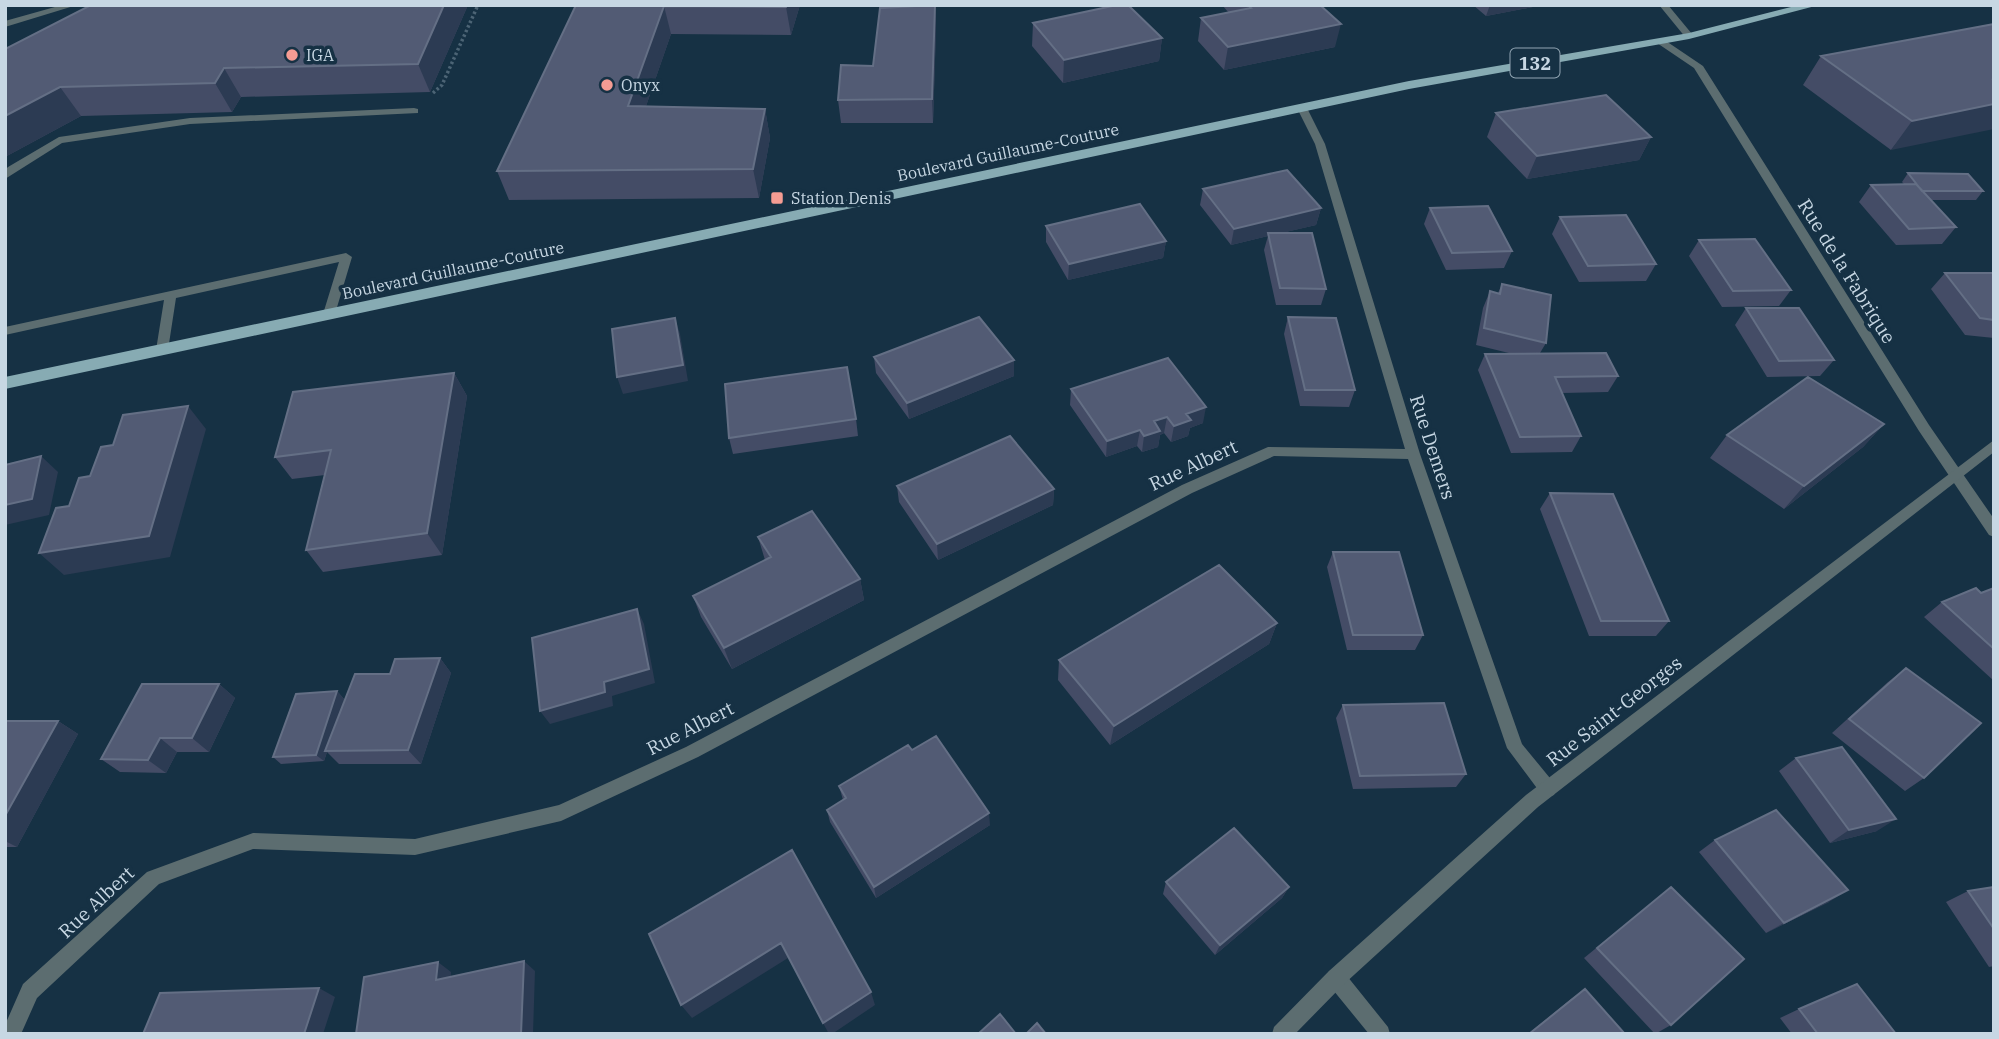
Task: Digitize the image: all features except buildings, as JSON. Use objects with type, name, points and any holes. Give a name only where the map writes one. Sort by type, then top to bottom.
[{"type":"main road","name":"Boulevard Guillaume-Couture","points":[[5,383],[1409,85],[1689,36],[1814,5]]},
{"type":"street","points":[[5,24],[73,5]]},
{"type":"street","points":[[1663,5],[1689,36]]},
{"type":"street","name":"Rue de la Fabrique","points":[[1660,41],[1698,66],[1955,474],[1994,531]]},
{"type":"street","name":"Rue Demers","points":[[1302,108],[1320,144],[1413,454],[1515,748],[1548,789]]},
{"type":"street","points":[[5,176],[59,140],[190,121],[414,111]]},
{"type":"street","points":[[5,331],[346,257],[329,314]]},
{"type":"street","points":[[162,350],[171,295]]},
{"type":"street","name":"Rue Saint-Georges","points":[[1281,1034],[1336,978],[1548,789],[1994,445]]},
{"type":"street","name":"Rue Albert","points":[[11,1034],[30,991],[153,878],[253,841],[415,847],[561,813],[692,752],[1187,489],[1273,451],[1413,454]]},
{"type":"street","points":[[1336,978],[1381,1034]]},
{"type":"path","points":[[414,111],[442,85],[478,5]]},
{"type":"place","name":"IGA","points":[[292,55]]},
{"type":"place","name":"Onyx","points":[[607,85]]},
{"type":"place","name":"Station Denis","points":[[777,198]]}]
